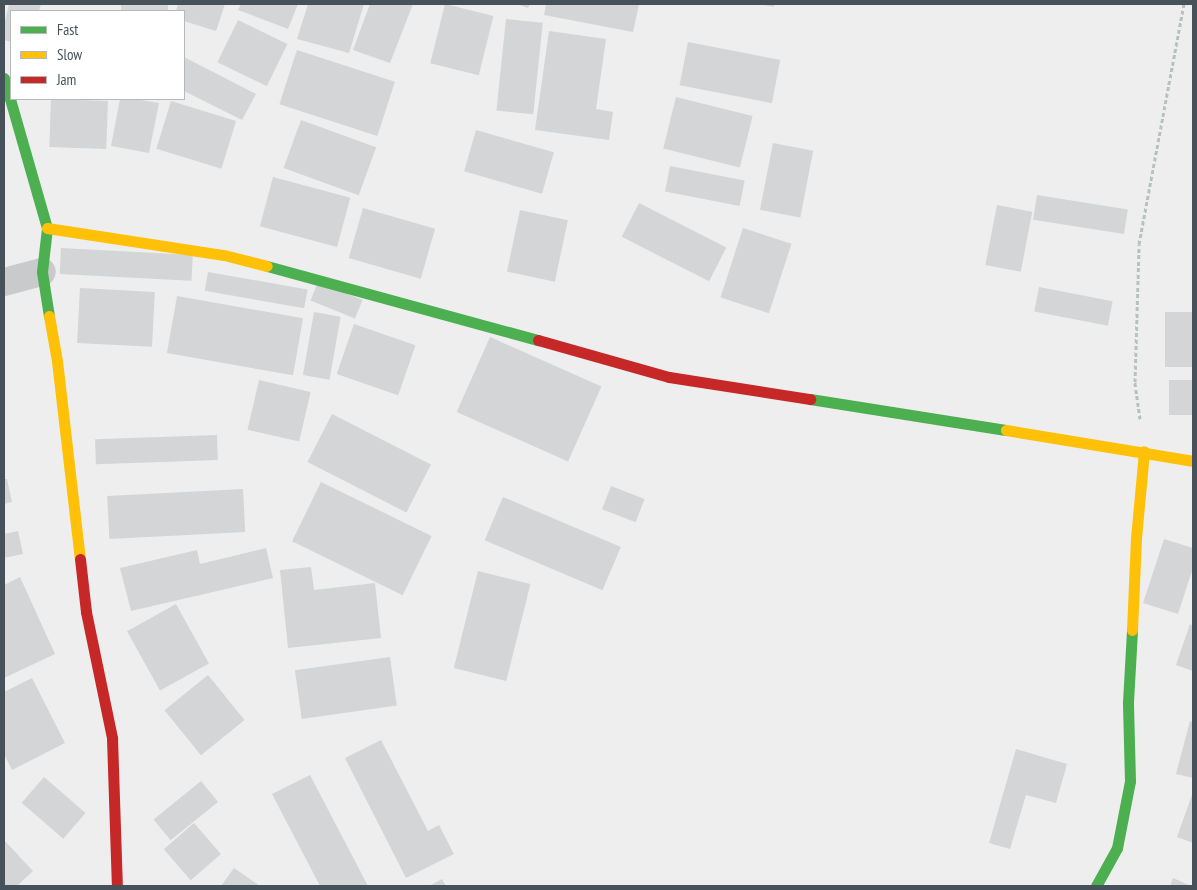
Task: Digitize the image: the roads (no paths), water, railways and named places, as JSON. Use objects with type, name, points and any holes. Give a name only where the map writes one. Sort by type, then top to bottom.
[{"type":"street","points":[[4,78],[10,99]]},
{"type":"street","points":[[10,100],[47,228],[42,272],[57,361],[86,612],[112,738],[117,886]]},
{"type":"street","points":[[47,228],[224,255],[432,310],[669,377],[1144,450],[1193,461]]},
{"type":"street","points":[[4,282],[42,272]]},
{"type":"street","points":[[1096,886],[1117,848],[1130,781],[1128,702],[1136,538],[1144,450]]}]
